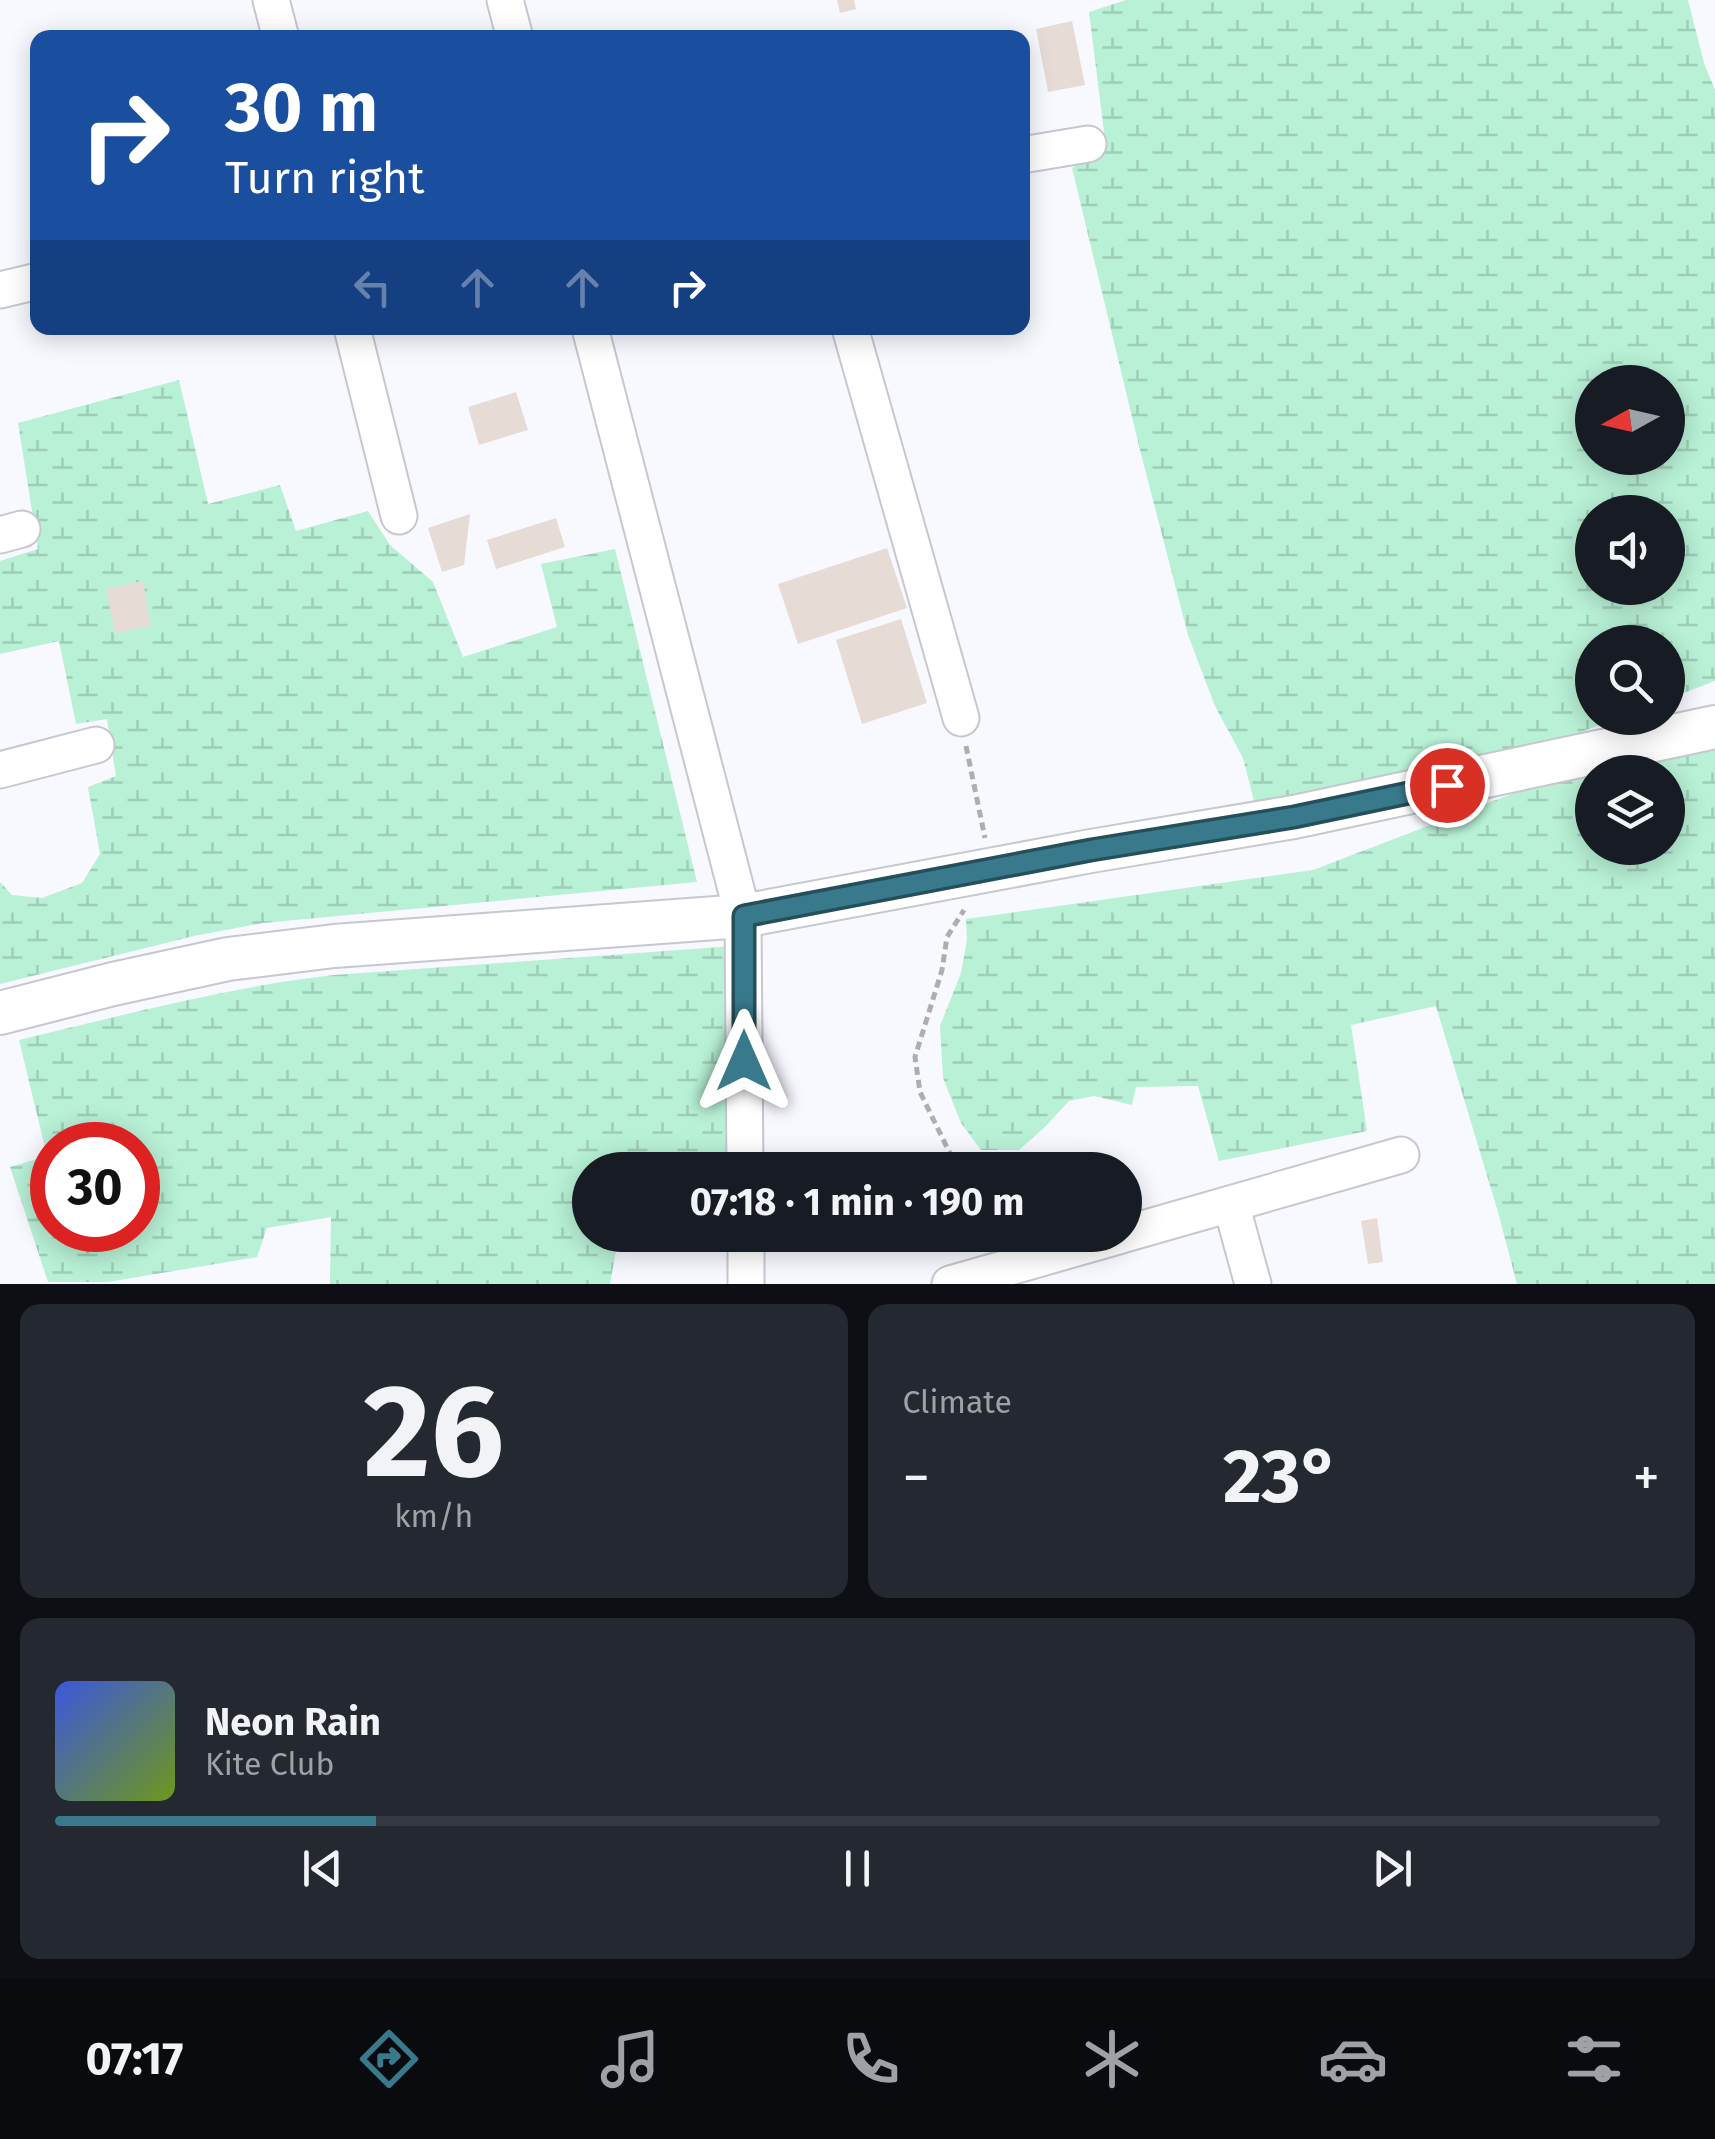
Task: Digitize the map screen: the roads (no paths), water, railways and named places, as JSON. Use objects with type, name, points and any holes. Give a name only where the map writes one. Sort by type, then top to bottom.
[{"type":"street","points":[[272,0],[279,30]]},
{"type":"street","points":[[1030,154],[1088,144]]},
{"type":"street","points":[[0,290],[30,282]]},
{"type":"street","points":[[354,335],[399,516]]},
{"type":"street","points":[[592,335],[744,916],[745,1152]]},
{"type":"street","points":[[852,335],[961,718]]},
{"type":"street","points":[[0,1013],[228,959],[334,946],[744,916],[1091,850],[1294,817],[1715,726]]},
{"type":"street","points":[[0,770],[96,745]]},
{"type":"street","points":[[1142,1229],[1400,1155]]},
{"type":"street","points":[[1231,1204],[1253,1284]]},
{"type":"street","points":[[746,1252],[746,1284]]},
{"type":"street","points":[[950,1284],[1061,1252]]}]
